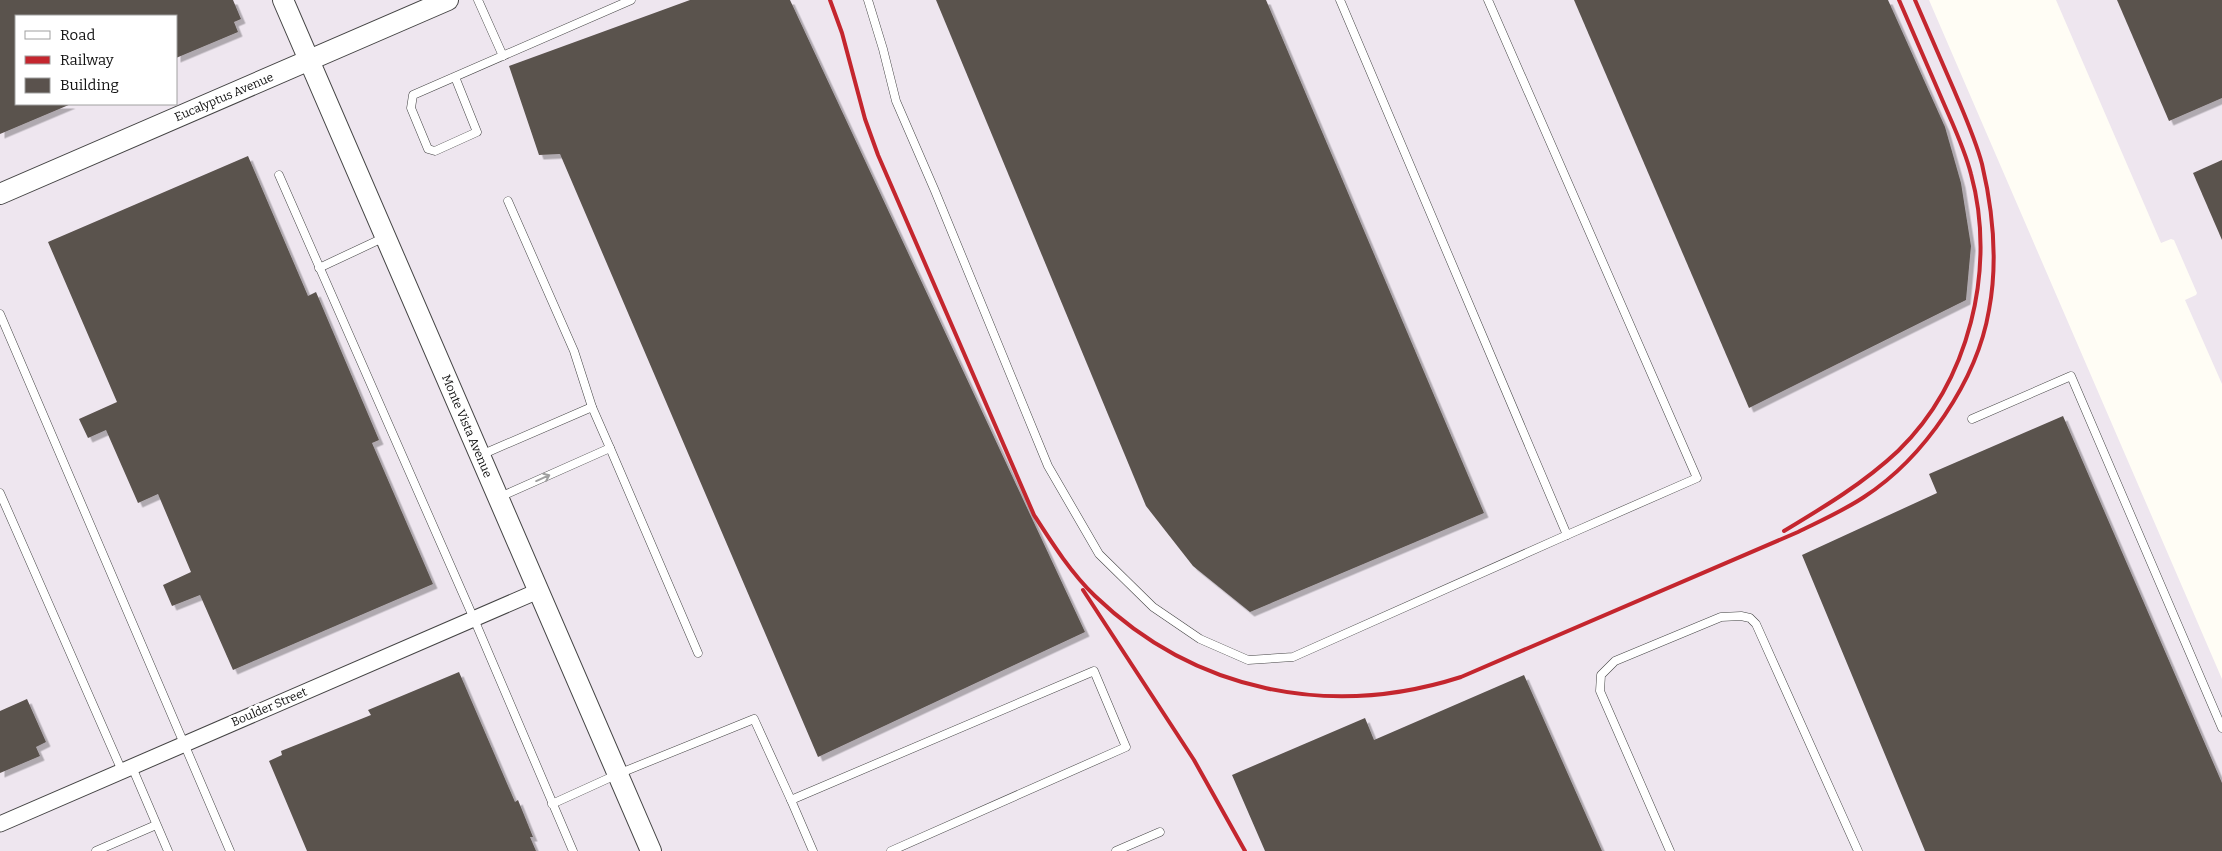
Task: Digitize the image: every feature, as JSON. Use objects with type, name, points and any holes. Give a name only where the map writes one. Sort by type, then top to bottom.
[{"type":"street","name":"Monte Vista Avenue","points":[[283,0],[651,851]]},
{"type":"street","name":"Eucalyptus Avenue","points":[[0,194],[448,0]]},
{"type":"street","name":"Boulder Street","points":[[0,824],[538,591]]},
{"type":"lane","points":[[478,0],[502,56]]},
{"type":"lane","points":[[455,77],[477,132],[435,151],[428,149],[411,108],[413,95],[631,0]]},
{"type":"lane","points":[[868,0],[896,101],[1048,466],[1099,554],[1153,607],[1200,640],[1248,660],[1293,656],[1697,478],[1488,0]]},
{"type":"lane","points":[[1340,0],[1567,535]]},
{"type":"lane","points":[[278,175],[474,619],[573,851]]},
{"type":"lane","points":[[508,201],[574,352],[592,406],[698,653]]},
{"type":"lane","points":[[319,268],[386,237]]},
{"type":"lane","points":[[0,314],[230,851]]},
{"type":"lane","points":[[1972,419],[2071,376],[2222,728]]},
{"type":"lane","points":[[480,456],[592,406]]},
{"type":"lane","points":[[498,498],[610,448]]},
{"type":"lane","points":[[0,493],[127,769],[168,851]]},
{"type":"lane","points":[[1670,851],[1600,692],[1601,675],[1615,662],[1721,617],[1741,616],[1750,618],[1756,624],[1858,851]]},
{"type":"lane","points":[[791,800],[1094,671],[1126,746],[891,851]]},
{"type":"lane","points":[[552,804],[618,774],[754,718],[813,851]]},
{"type":"lane","points":[[96,851],[156,825]]},
{"type":"lane","points":[[1116,851],[1160,832]]},
{"type":"shaded area","points":[[0,0],[1929,0],[2222,679],[2222,851],[0,851]]},
{"type":"shaded area","points":[[2056,0],[2222,0],[2222,384],[2185,300],[2197,293],[2174,240],[2171,239],[2161,243]]},
{"type":"building","points":[[0,0],[233,0],[241,19],[234,22],[238,32],[178,57],[178,15],[15,15],[15,105],[69,105],[0,134]]},
{"type":"building","points":[[690,0],[790,0],[1085,632],[818,757],[560,154],[539,155],[509,66]]},
{"type":"building","points":[[936,0],[1266,0],[1484,513],[1250,612],[1193,566],[1146,506]]},
{"type":"building","points":[[1574,0],[1888,0],[1945,127],[1961,183],[1971,246],[1966,300],[1749,408]]},
{"type":"building","points":[[2117,0],[2222,0],[2222,98],[2169,121]]},
{"type":"building","points":[[248,156],[308,296],[316,292],[379,440],[372,443],[433,584],[233,670],[200,595],[172,606],[163,585],[191,572],[158,494],[138,503],[106,430],[88,438],[79,419],[117,402],[48,242]]},
{"type":"building","points":[[2222,160],[2222,240],[2193,173]]},
{"type":"building","points":[[2063,416],[2222,783],[2222,851],[1925,851],[1802,555],[1937,493],[1929,474]]},
{"type":"building","points":[[459,672],[515,802],[518,800],[533,837],[530,837],[536,851],[307,851],[269,761],[282,755],[281,751],[371,715],[368,710]]},
{"type":"building","points":[[1524,675],[1602,851],[1265,851],[1232,775],[1365,718],[1374,740]]},
{"type":"building","points":[[27,699],[46,742],[36,747],[40,756],[0,773],[0,711]]},
{"type":"railway","points":[[830,0],[842,33],[865,119],[878,155],[1034,515],[1070,568],[1095,596],[1134,629],[1176,655],[1220,675],[1266,688],[1314,695],[1363,696],[1412,690],[1461,677],[1798,532],[1864,497],[1886,481],[1927,439],[1960,390],[1973,364],[1983,337],[1992,292],[1994,255],[1989,200],[1979,154],[1973,135],[1915,0]]},
{"type":"railway","points":[[1784,531],[1858,484],[1898,451],[1923,423],[1943,392],[1959,358],[1971,322],[1978,285],[1981,248],[1978,210],[1971,174],[1959,139],[1899,0]]},
{"type":"railway","points":[[1083,590],[1194,760],[1245,851]]}]
